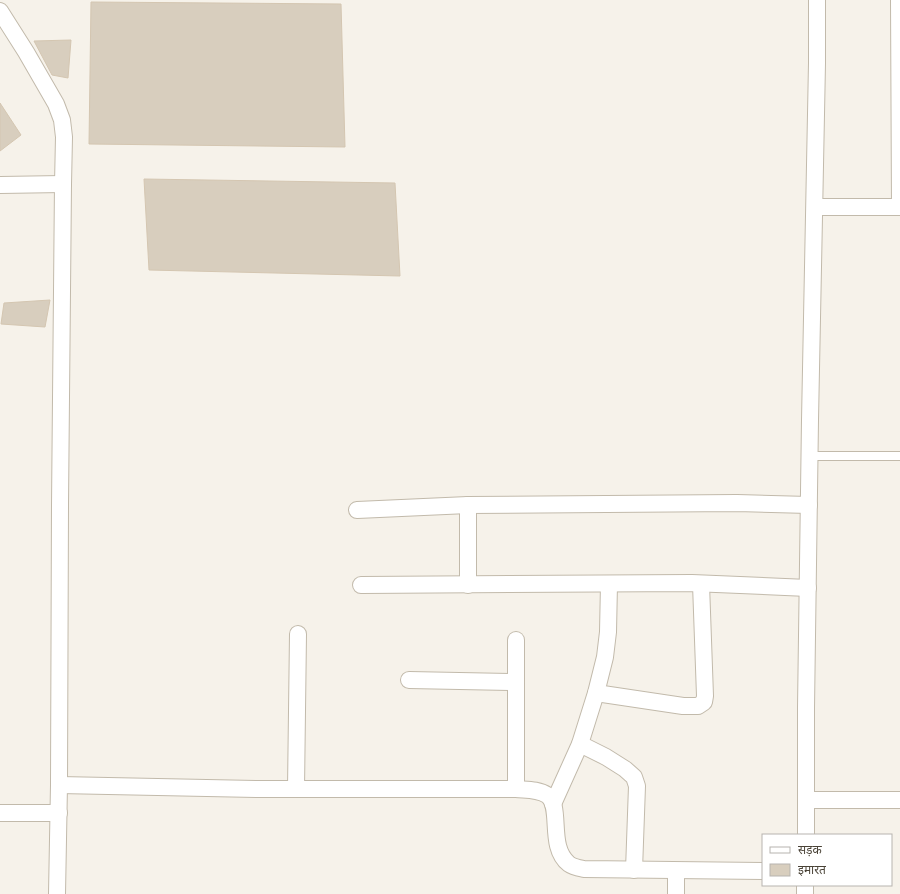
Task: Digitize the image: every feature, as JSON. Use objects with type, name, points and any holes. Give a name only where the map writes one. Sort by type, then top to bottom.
[{"type":"street","points":[[806,834],[809,505],[817,0]]},
{"type":"street","points":[[814,207],[900,207],[898,0]]},
{"type":"street","points":[[0,10],[56,104],[62,120],[64,137],[60,513],[59,813],[57,894]]},
{"type":"street","points":[[0,184],[63,184]]},
{"type":"street","points":[[357,510],[468,505],[737,503],[809,505]]},
{"type":"street","points":[[468,505],[468,585]]},
{"type":"street","points":[[553,804],[580,744],[596,693],[605,657],[608,632],[609,584]]},
{"type":"street","points":[[361,586],[701,584],[808,588]]},
{"type":"street","points":[[596,693],[683,706],[698,706],[704,702],[701,584]]},
{"type":"street","points":[[296,789],[298,634]]},
{"type":"street","points":[[516,640],[516,789]]},
{"type":"street","points":[[409,680],[516,682]]},
{"type":"street","points":[[580,744],[606,757],[625,769],[634,777],[637,786],[634,870]]},
{"type":"street","points":[[59,785],[296,789],[516,789],[540,791],[548,796],[553,804],[557,846],[562,857],[570,865],[584,869],[762,871]]},
{"type":"street","points":[[806,800],[900,800]]},
{"type":"street","points":[[0,813],[59,813]]},
{"type":"street","points":[[676,871],[676,894]]},
{"type":"lane","points":[[810,456],[900,456]]},
{"type":"building","points":[[91,2],[341,4],[345,147],[89,144]]},
{"type":"building","points":[[71,40],[68,78],[52,75],[34,41]]},
{"type":"building","points":[[0,103],[21,135],[0,151]]},
{"type":"building","points":[[144,179],[395,183],[400,276],[149,270]]},
{"type":"building","points":[[50,300],[45,327],[1,324],[4,303]]}]
